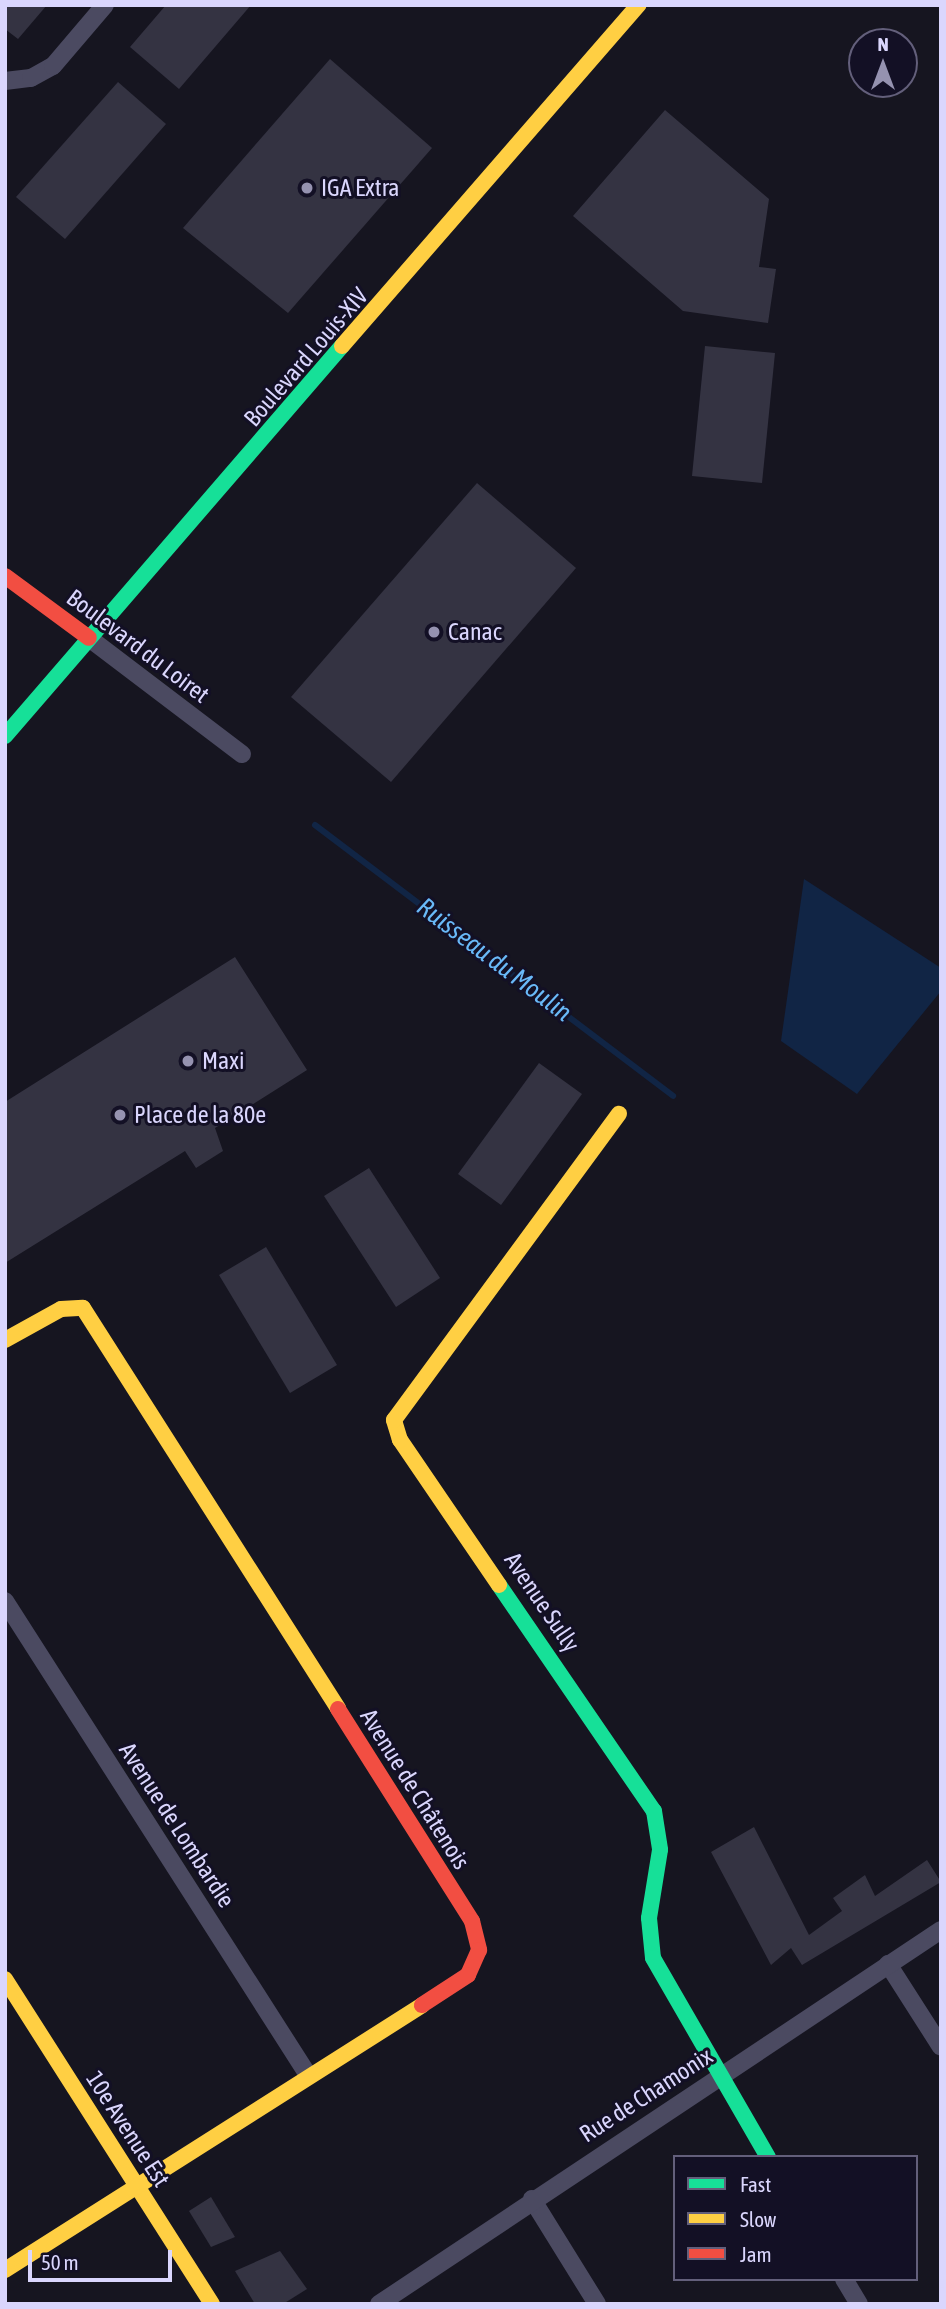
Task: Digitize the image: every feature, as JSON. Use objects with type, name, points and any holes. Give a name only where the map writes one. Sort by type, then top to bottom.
[{"type":"street","points":[[5,81],[31,78],[53,66],[106,5]]},
{"type":"street","name":"Boulevard Louis-XIV","points":[[5,736],[638,5]]},
{"type":"street","name":"Boulevard du Loiret","points":[[5,576],[242,754]]},
{"type":"street","name":"Avenue Sully","points":[[619,1114],[394,1420],[400,1440],[654,1811],[660,1850],[649,1918],[653,1958],[719,2077],[767,2155]]},
{"type":"street","name":"Avenue de Châtenois","points":[[5,1340],[61,1309],[83,1308],[477,1937],[476,1963],[468,1975],[135,2183],[5,2270]]},
{"type":"street","name":"Avenue de Lombardie","points":[[5,1601],[308,2075]]},
{"type":"street","name":"Rue de Chamonix","points":[[379,2304],[941,1930]]},
{"type":"street","points":[[888,1964],[941,2047]]},
{"type":"street","name":"10e Avenue Est","points":[[5,1979],[212,2304]]},
{"type":"street","points":[[532,2200],[597,2304]]},
{"type":"street","points":[[845,2281],[859,2304]]},
{"type":"water","points":[[804,879],[941,968],[941,991],[857,1094],[781,1041]]},
{"type":"building","points":[[5,5],[47,5],[18,39],[5,29]]},
{"type":"building","points":[[166,5],[251,5],[179,89],[130,47]]},
{"type":"building","name":"IGA Extra","points":[[330,59],[432,148],[288,313],[183,228]]},
{"type":"building","points":[[118,82],[166,124],[65,239],[16,197]]},
{"type":"building","points":[[665,110],[769,199],[759,267],[776,269],[768,323],[683,311],[573,216]]},
{"type":"building","points":[[705,346],[775,353],[762,483],[692,476]]},
{"type":"building","name":"Canac","points":[[477,483],[576,568],[391,782],[291,697]]},
{"type":"building","name":"Place de la 80e","points":[[235,957],[307,1070],[215,1128],[223,1151],[196,1168],[185,1151],[5,1263],[5,1102]]},
{"type":"building","points":[[539,1063],[582,1094],[501,1205],[458,1174]]},
{"type":"building","points":[[369,1168],[440,1278],[396,1307],[324,1196]]},
{"type":"building","points":[[266,1247],[337,1365],[290,1393],[219,1275]]},
{"type":"building","points":[[754,1827],[809,1935],[842,1911],[833,1898],[865,1875],[875,1896],[927,1860],[941,1882],[802,1965],[791,1948],[771,1965],[711,1852]]},
{"type":"building","points":[[211,2197],[235,2237],[211,2247],[189,2211]]},
{"type":"building","points":[[280,2251],[307,2289],[283,2304],[255,2304],[235,2271]]},
{"type":"waterway","name":"Ruisseau du Moulin","points":[[315,825],[673,1096]]},
{"type":"traffic: fast","points":[[5,736],[342,346]]},
{"type":"traffic: fast","points":[[499,1585],[654,1811],[660,1850],[649,1918],[653,1958],[767,2155]]},
{"type":"traffic: slow","points":[[342,346],[638,5]]},
{"type":"traffic: slow","points":[[499,1585],[400,1440],[394,1420],[619,1114]]},
{"type":"traffic: slow","points":[[5,1340],[61,1309],[83,1308],[338,1709]]},
{"type":"traffic: slow","points":[[5,1979],[212,2304]]},
{"type":"traffic: slow","points":[[5,2270],[422,2005]]},
{"type":"traffic: jam","points":[[5,576],[89,638]]},
{"type":"traffic: jam","points":[[338,1709],[472,1921],[479,1950],[468,1975],[422,2005]]},
{"type":"place","name":"IGA Extra","points":[[307,188]]},
{"type":"place","name":"Canac","points":[[434,632]]},
{"type":"place","name":"Maxi","points":[[188,1061]]},
{"type":"place","name":"Place de la 80e","points":[[120,1115]]}]
